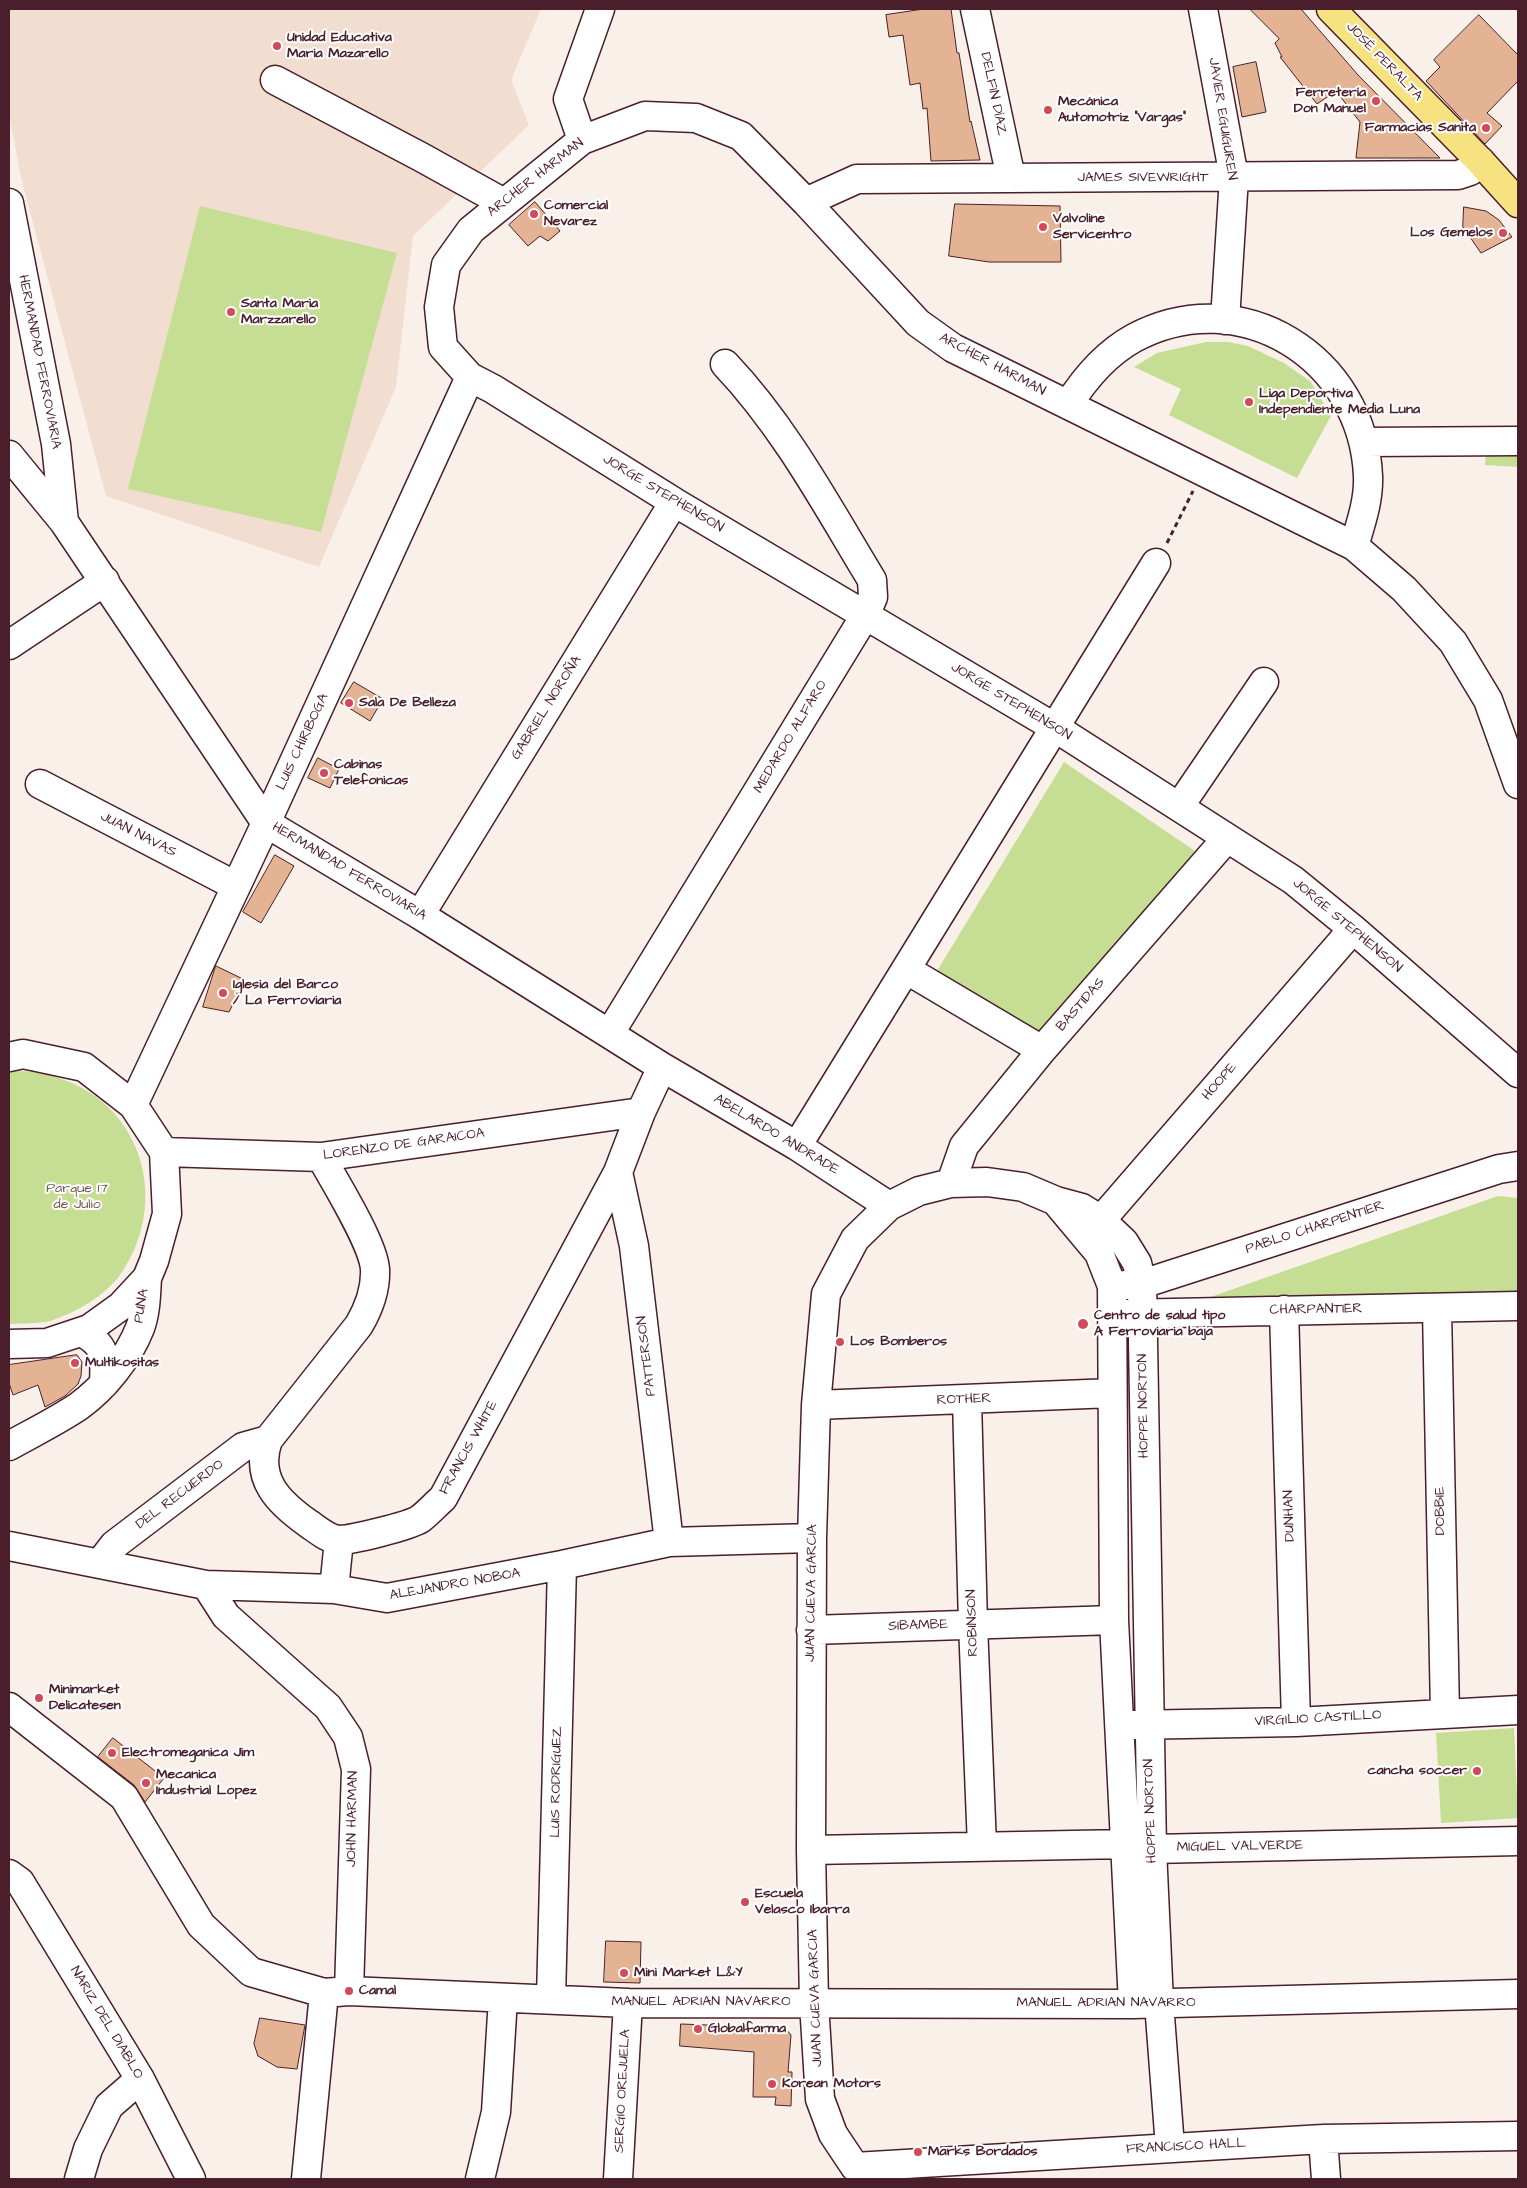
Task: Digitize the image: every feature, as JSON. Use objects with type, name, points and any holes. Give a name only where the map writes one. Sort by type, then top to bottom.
[{"type":"main road","name":"JOSÉ PERALTA","points":[[1331,9],[1480,161],[1518,203]]},
{"type":"street","points":[[582,140],[568,99],[600,9]]},
{"type":"street","name":"DELFIN DÍAZ","points":[[975,9],[1011,178]]},
{"type":"street","name":"JAVIER EGUIGUREN","points":[[1203,9],[1234,177],[1225,320]]},
{"type":"street","points":[[275,80],[504,203]]},
{"type":"street","name":"ARCHER HARMAN","points":[[470,377],[443,347],[439,308],[446,265],[471,230],[582,140],[645,116],[696,118],[742,136],[918,323],[953,348],[1354,546],[1404,589],[1453,642],[1488,700],[1518,784]]},
{"type":"street","name":"JAMES SIVEWRIGHT","points":[[806,202],[857,179],[1458,175],[1470,170],[1480,161]]},
{"type":"street","name":"HERMANDAD FERROVIARIA","points":[[9,203],[56,444],[64,522]]},
{"type":"street","points":[[1068,405],[1085,378],[1107,356],[1133,338],[1162,326],[1193,319],[1225,320],[1257,326],[1280,336],[1314,358],[1337,382],[1354,410],[1364,442],[1369,477],[1365,512],[1354,546]]},
{"type":"street","name":"MEDARDO ALFARO","points":[[610,1033],[866,614],[873,597],[872,580],[785,438],[749,389],[725,364]]},
{"type":"street","name":"JORGE STEPHENSON","points":[[470,377],[494,389],[674,502],[1054,727],[1293,880],[1353,929],[1518,1073]]},
{"type":"street","name":"LUIS CHIRIBOGA","points":[[133,1105],[266,823],[470,377]]},
{"type":"street","points":[[1364,442],[1518,441]]},
{"type":"street","name":"HERMANDAD FERROVIARIA","points":[[9,455],[64,522],[266,823],[420,915],[662,1066]]},
{"type":"street","name":"GABRIEL NOROÑA","points":[[420,915],[674,502]]},
{"type":"street","points":[[797,1146],[1156,563]]},
{"type":"street","points":[[9,645],[105,581]]},
{"type":"street","points":[[1180,807],[1264,682]]},
{"type":"street","name":"JUAN NAVAS","points":[[40,784],[236,886]]},
{"type":"street","name":"BASTIDAS","points":[[951,1183],[964,1146],[1042,1050],[1227,838]]},
{"type":"street","name":"HOOPE","points":[[1094,1228],[1353,929]]},
{"type":"street","points":[[907,970],[1042,1050]]},
{"type":"street","points":[[9,1057],[23,1054],[84,1067],[133,1105],[164,1152],[167,1214],[154,1261],[147,1278],[121,1306],[90,1329],[47,1344],[9,1344]]},
{"type":"street","name":"ABELARDO ANDRADE","points":[[662,1066],[797,1146],[889,1206]]},
{"type":"street","name":"FRANCIS WHITE","points":[[339,1540],[392,1529],[420,1519],[442,1498],[618,1172],[662,1066]]},
{"type":"street","name":"LORENZO DE GARAICOA","points":[[164,1152],[321,1157],[642,1112]]},
{"type":"street","points":[[321,1157],[348,1204],[368,1247],[375,1268],[373,1288],[369,1308],[359,1325],[268,1440],[263,1454],[263,1466],[269,1486],[284,1505],[326,1536],[339,1540],[334,1589]]},
{"type":"street","name":"PABLO CHARPENTIER","points":[[1112,1286],[1142,1284],[1499,1169],[1518,1166]]},
{"type":"street","name":"PATTERSON","points":[[618,1172],[634,1246],[669,1542]]},
{"type":"street","name":"JUAN CUEVA GARCIA","points":[[864,2173],[833,2134],[820,2099],[814,2002],[812,1538],[816,1405],[826,1294],[856,1239],[889,1206],[919,1191],[951,1183],[987,1182],[1023,1188],[1056,1201]]},
{"type":"street","name":"HOPPE NORTON","points":[[1056,1201],[1082,1208],[1094,1228],[1099,1253],[1112,1286],[1114,1620],[1118,1726],[1139,1846]]},
{"type":"street","name":"HOPPE NORTON","points":[[1094,1228],[1124,1242],[1137,1263],[1142,1284],[1149,1724],[1139,1846],[1146,2004],[1170,2147]]},
{"type":"street","name":"PUNA","points":[[9,1446],[79,1406],[104,1384],[127,1353],[140,1326],[147,1278]]},
{"type":"street","name":"CHARPANTIER","points":[[1113,1314],[1143,1315],[1284,1310],[1438,1309],[1518,1306]]},
{"type":"street","name":"DOBBIE","points":[[1438,1309],[1445,1713]]},
{"type":"street","name":"DUNHAN","points":[[1284,1310],[1296,1722]]},
{"type":"street","points":[[81,1332],[93,1338],[102,1348],[105,1360],[104,1384]]},
{"type":"street","name":"ROTHER","points":[[816,1405],[1112,1394]]},
{"type":"street","name":"ROBINSON","points":[[967,1400],[973,1624],[982,1846]]},
{"type":"street","name":"DEL RECUERDO","points":[[100,1563],[114,1545],[243,1447],[268,1440]]},
{"type":"street","name":"ALEJANDRO NOBOA","points":[[9,1546],[206,1585],[334,1589],[387,1598],[562,1565],[669,1542],[812,1538]]},
{"type":"street","name":"LUIS RODRIGUEZ","points":[[551,1998],[562,1565]]},
{"type":"street","name":"JOHN HARMAN","points":[[206,1585],[226,1616],[328,1707],[348,1737],[356,1770],[337,1992],[306,2179]]},
{"type":"street","name":"SIBAMBE","points":[[811,1630],[1114,1620]]},
{"type":"street","name":"MANUEL ADRIAN NAVARRO","points":[[9,1707],[124,1797],[201,1925],[251,1972],[337,1992],[628,2002],[1146,2004],[1518,1994]]},
{"type":"street","name":"VIRGILIO CASTILLO","points":[[1118,1726],[1296,1722],[1518,1710]]},
{"type":"street","name":"MIGUEL VALVERDE","points":[[812,1850],[982,1846],[1518,1841]]},
{"type":"street","name":"NARIZ DEL DIABLO","points":[[9,1874],[20,1882],[140,2079],[192,2179]]},
{"type":"street","points":[[480,2179],[496,2112],[503,1998]]},
{"type":"street","name":"SERGIO OREJUELA","points":[[618,2179],[628,2002]]},
{"type":"street","points":[[79,2179],[88,2149],[109,2106],[140,2079]]},
{"type":"street","name":"FRANCISCO HALL","points":[[864,2173],[1170,2147],[1323,2139],[1518,2136]]},
{"type":"street","points":[[1323,2139],[1326,2179]]},
{"type":"path","points":[[1156,563],[1203,472]]},
{"type":"shaded area","name":"Santa Maria Marzzarello","points":[[9,9],[541,9],[511,80],[529,125],[413,236],[396,387],[319,567],[106,496],[21,178],[9,114]]},
{"type":"green space","points":[[200,206],[397,253],[321,532],[128,489]]},
{"type":"green space","name":"Liga Deportiva Independiente Media Luna","points":[[1206,342],[1228,342],[1248,346],[1284,363],[1311,382],[1331,416],[1297,478],[1169,415],[1181,389],[1134,367],[1157,353]]},
{"type":"green space","points":[[1486,455],[1518,455],[1518,467],[1485,465]]},
{"type":"green space","points":[[1064,762],[1195,851],[1042,1036],[934,976]]},
{"type":"green space","name":"Parque 17 de Julio","points":[[9,1071],[33,1072],[57,1078],[72,1083],[98,1098],[118,1118],[133,1141],[142,1167],[146,1194],[143,1222],[135,1249],[114,1283],[89,1303],[45,1322],[9,1324]]},
{"type":"green space","points":[[1498,1196],[1518,1198],[1518,1292],[1202,1300]]},
{"type":"green space","name":"cancha soccer","points":[[1514,1728],[1518,1818],[1441,1823],[1436,1733]]},
{"type":"building","points":[[924,9],[951,9],[970,122],[980,160],[931,161],[927,108],[923,109],[920,83],[910,85],[903,35],[889,37],[886,15]]},
{"type":"building","points":[[1250,9],[1301,9],[1358,75],[1440,158],[1356,158],[1360,122],[1336,91],[1317,104],[1280,57],[1282,57],[1275,43],[1279,39]]},
{"type":"building","points":[[1479,15],[1518,55],[1518,81],[1487,113],[1502,126],[1485,144],[1426,81],[1440,67],[1434,60]]},
{"type":"building","points":[[1256,62],[1266,112],[1242,117],[1233,67]]},
{"type":"building","name":"Comercial Nevarez","points":[[535,202],[560,231],[548,241],[540,236],[528,246],[509,225]]},
{"type":"building","points":[[955,204],[1060,206],[1061,262],[989,262],[949,256]]},
{"type":"building","points":[[1464,207],[1486,211],[1499,220],[1512,237],[1481,253],[1463,227]]},
{"type":"building","points":[[354,682],[383,699],[370,721],[341,703]]},
{"type":"building","name":"Cabinas Telefonicas","points":[[318,758],[339,769],[330,788],[308,778]]},
{"type":"building","points":[[275,855],[294,866],[261,923],[243,912]]},
{"type":"building","name":"Iglesia del Barco / La Ferroviaria","points":[[216,966],[245,980],[229,1012],[203,1007]]},
{"type":"building","points":[[77,1355],[82,1362],[81,1376],[78,1384],[65,1396],[45,1407],[38,1385],[13,1395],[9,1383],[9,1365]]},
{"type":"building","points":[[113,1738],[164,1778],[145,1802],[134,1785],[98,1757]]},
{"type":"building","points":[[606,1941],[641,1942],[640,1983],[604,1982]]},
{"type":"building","points":[[260,2018],[305,2025],[297,2069],[277,2067],[258,2056],[254,2044]]},
{"type":"building","points":[[681,2024],[785,2028],[791,2035],[788,2072],[792,2072],[791,2106],[775,2105],[776,2097],[753,2097],[754,2052],[680,2046]]},
{"type":"place","name":"Unidad Educativa Maria Mazarello","points":[[277,46]]},
{"type":"place","name":"Ferretería Don Manuel","points":[[1376,101]]},
{"type":"place","name":"Mecánica Automotriz \"Vargas\"","points":[[1048,110]]},
{"type":"place","name":"Farmacias Sanita","points":[[1486,128]]},
{"type":"place","name":"Comercial Nevarez","points":[[534,214]]},
{"type":"place","name":"Valvoline Servicentro","points":[[1043,227]]},
{"type":"place","name":"Los Gemelos","points":[[1503,233]]},
{"type":"place","name":"Santa Maria Marzzarello","points":[[231,312]]},
{"type":"place","name":"Liga Deportiva Independiente Media Luna","points":[[1249,402]]},
{"type":"place","name":"Sala De Belleza","points":[[349,703]]},
{"type":"place","name":"Cabinas Telefonicas","points":[[324,773]]},
{"type":"place","name":"Iglesia del Barco / La Ferroviaria","points":[[223,993]]},
{"type":"place","name":"Centro de salud tipo A Ferroviaria baja","points":[[1083,1324]]},
{"type":"place","name":"Los Bomberos","points":[[840,1342]]},
{"type":"place","name":"Multikositas","points":[[75,1363]]},
{"type":"place","name":"Minimarket Delicatesen","points":[[39,1698]]},
{"type":"place","name":"Electromeganica Jim","points":[[112,1753]]},
{"type":"place","name":"cancha soccer","points":[[1477,1771]]},
{"type":"place","name":"Mecanica Industrial Lopez","points":[[146,1783]]},
{"type":"place","name":"Escuela Velasco Ibarra","points":[[745,1902]]},
{"type":"place","name":"Mini Market L&Y","points":[[624,1973]]},
{"type":"place","name":"Camal","points":[[349,1991]]},
{"type":"place","name":"Globalfarma","points":[[698,2029]]},
{"type":"place","name":"Korean Motors","points":[[772,2084]]},
{"type":"place","name":"Marks Bordados","points":[[918,2152]]}]
